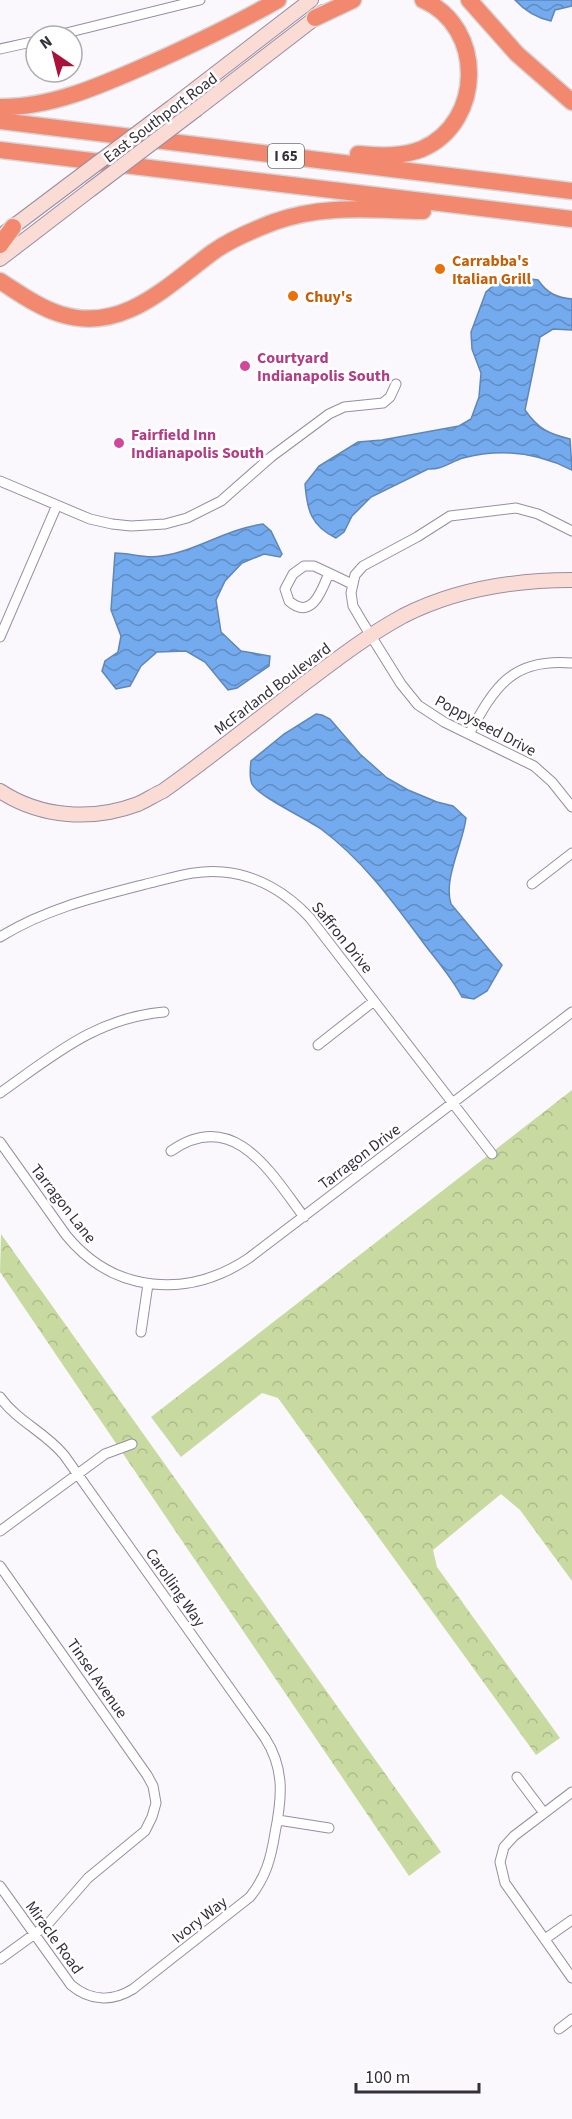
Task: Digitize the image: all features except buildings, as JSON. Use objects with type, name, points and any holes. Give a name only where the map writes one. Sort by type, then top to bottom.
[{"type":"highway","points":[[0,107],[51,101],[89,89],[191,46],[278,0]]},
{"type":"highway","points":[[315,18],[353,0]]},
{"type":"highway","points":[[247,152],[272,144],[379,156],[402,154],[421,149],[444,134],[465,102],[470,83],[470,64],[463,42],[451,22],[435,7],[423,0]]},
{"type":"highway","points":[[469,0],[516,54],[572,102]]},
{"type":"highway","name":"I 65","points":[[0,121],[572,191]]},
{"type":"highway","name":"I 65","points":[[0,150],[572,219]]},
{"type":"highway","points":[[4,286],[62,315],[86,319],[107,318],[126,313],[146,303],[214,251],[238,237],[276,221],[304,213],[358,208],[525,214]]},
{"type":"highway","points":[[2,253],[6,232]]},
{"type":"main road","name":"East Southport Road","points":[[6,232],[311,0]]},
{"type":"main road","name":"East Southport Road","points":[[2,253],[90,190],[339,0]]},
{"type":"main road","name":"McFarland Boulevard","points":[[0,791],[42,810],[72,815],[110,812],[139,803],[169,787],[352,648],[404,616],[450,598],[517,584],[572,580]]},
{"type":"street","points":[[84,29],[200,0]]},
{"type":"street","points":[[0,49],[24,44]]},
{"type":"street","points":[[0,481],[90,519],[128,526],[150,526],[187,518],[221,501],[271,457],[329,414],[344,408],[383,403],[390,398],[396,384]]},
{"type":"street","points":[[0,637],[57,505]]},
{"type":"street","points":[[329,573],[319,595],[311,605],[298,607],[287,598],[285,589],[293,574],[300,568],[310,566],[329,573],[352,584],[355,575],[363,566],[450,516],[516,508],[538,514],[572,531]]},
{"type":"street","name":"Poppyseed Drive","points":[[352,584],[353,606],[401,684],[418,705],[437,719],[534,766],[555,785],[572,807]]},
{"type":"street","points":[[470,734],[488,699],[509,677],[537,665],[572,663]]},
{"type":"street","points":[[532,884],[572,853]]},
{"type":"street","name":"Saffron Drive","points":[[0,937],[26,922],[68,904],[191,873],[225,872],[265,884],[285,895],[315,923],[492,1154]]},
{"type":"street","points":[[318,1045],[375,1001]]},
{"type":"street","points":[[0,1093],[86,1034],[126,1018],[164,1012]]},
{"type":"street","name":"Tarragon Drive","points":[[148,1284],[187,1284],[220,1275],[249,1258],[572,1012]]},
{"type":"street","points":[[171,1151],[184,1143],[202,1138],[236,1142],[249,1149],[260,1160],[304,1217]]},
{"type":"street","name":"Tarragon Lane","points":[[0,1142],[76,1247],[111,1272],[148,1284]]},
{"type":"street","points":[[141,1332],[148,1284]]},
{"type":"street","name":"Carolling Way","points":[[0,1397],[13,1412],[60,1450],[269,1745],[281,1778],[282,1794],[278,1820]]},
{"type":"street","points":[[0,1531],[105,1454],[132,1444]]},
{"type":"street","name":"Tinsel Avenue","points":[[0,1566],[147,1775],[155,1793],[154,1813],[140,1836],[93,1873],[51,1922],[34,1934]]},
{"type":"street","points":[[517,1777],[544,1813]]},
{"type":"street","points":[[572,1792],[514,1836],[504,1847],[500,1862],[505,1883],[572,1978]]},
{"type":"street","points":[[278,1820],[329,1828]]},
{"type":"street","name":"Ivory Way","points":[[93,1997],[110,1998],[129,1991],[245,1903],[260,1885],[267,1871],[278,1820]]},
{"type":"street","name":"Miracle Road","points":[[0,1886],[71,1985],[78,1991],[93,1997]]},
{"type":"street","points":[[545,1939],[572,1920]]},
{"type":"street","points":[[0,1959],[34,1934]]},
{"type":"street","points":[[559,2029],[572,2019]]},
{"type":"green space","points":[[572,1090],[572,1581],[520,1510],[501,1494],[433,1550],[437,1567],[560,1738],[536,1755],[278,1398],[262,1393],[181,1457],[151,1417]]},
{"type":"green space","points":[[1,1234],[441,1852],[409,1876],[0,1272]]},
{"type":"water","points":[[515,0],[572,0],[572,6],[555,10],[551,21],[532,14]]},
{"type":"water","points":[[516,277],[538,280],[553,294],[572,299],[572,330],[553,329],[540,337],[525,410],[544,430],[570,439],[572,470],[546,460],[519,454],[491,453],[463,458],[442,467],[428,469],[371,497],[352,516],[344,532],[336,538],[321,528],[309,509],[305,484],[319,466],[358,442],[459,426],[471,419],[479,397],[481,373],[472,349],[471,332],[486,292],[501,279]]},
{"type":"water","points":[[263,524],[271,531],[282,554],[280,557],[264,554],[242,563],[225,581],[216,600],[221,632],[241,651],[270,656],[269,666],[237,688],[228,690],[205,662],[186,651],[157,652],[141,666],[130,686],[116,689],[102,671],[105,661],[118,652],[121,636],[111,610],[115,553],[161,556],[187,550],[237,530]]},
{"type":"water","points":[[316,714],[330,719],[360,754],[387,778],[408,790],[453,806],[466,818],[451,873],[449,894],[451,904],[502,965],[487,991],[474,999],[462,997],[445,970],[390,898],[351,854],[321,829],[273,801],[252,784],[251,761],[284,734]]},
{"type":"place","name":"Carrabba's Italian Grill","points":[[440,269]]},
{"type":"place","name":"Chuy's","points":[[293,296]]},
{"type":"place","name":"Courtyard Indianapolis South","points":[[245,366]]},
{"type":"place","name":"Fairfield Inn Indianapolis South","points":[[119,443]]}]
